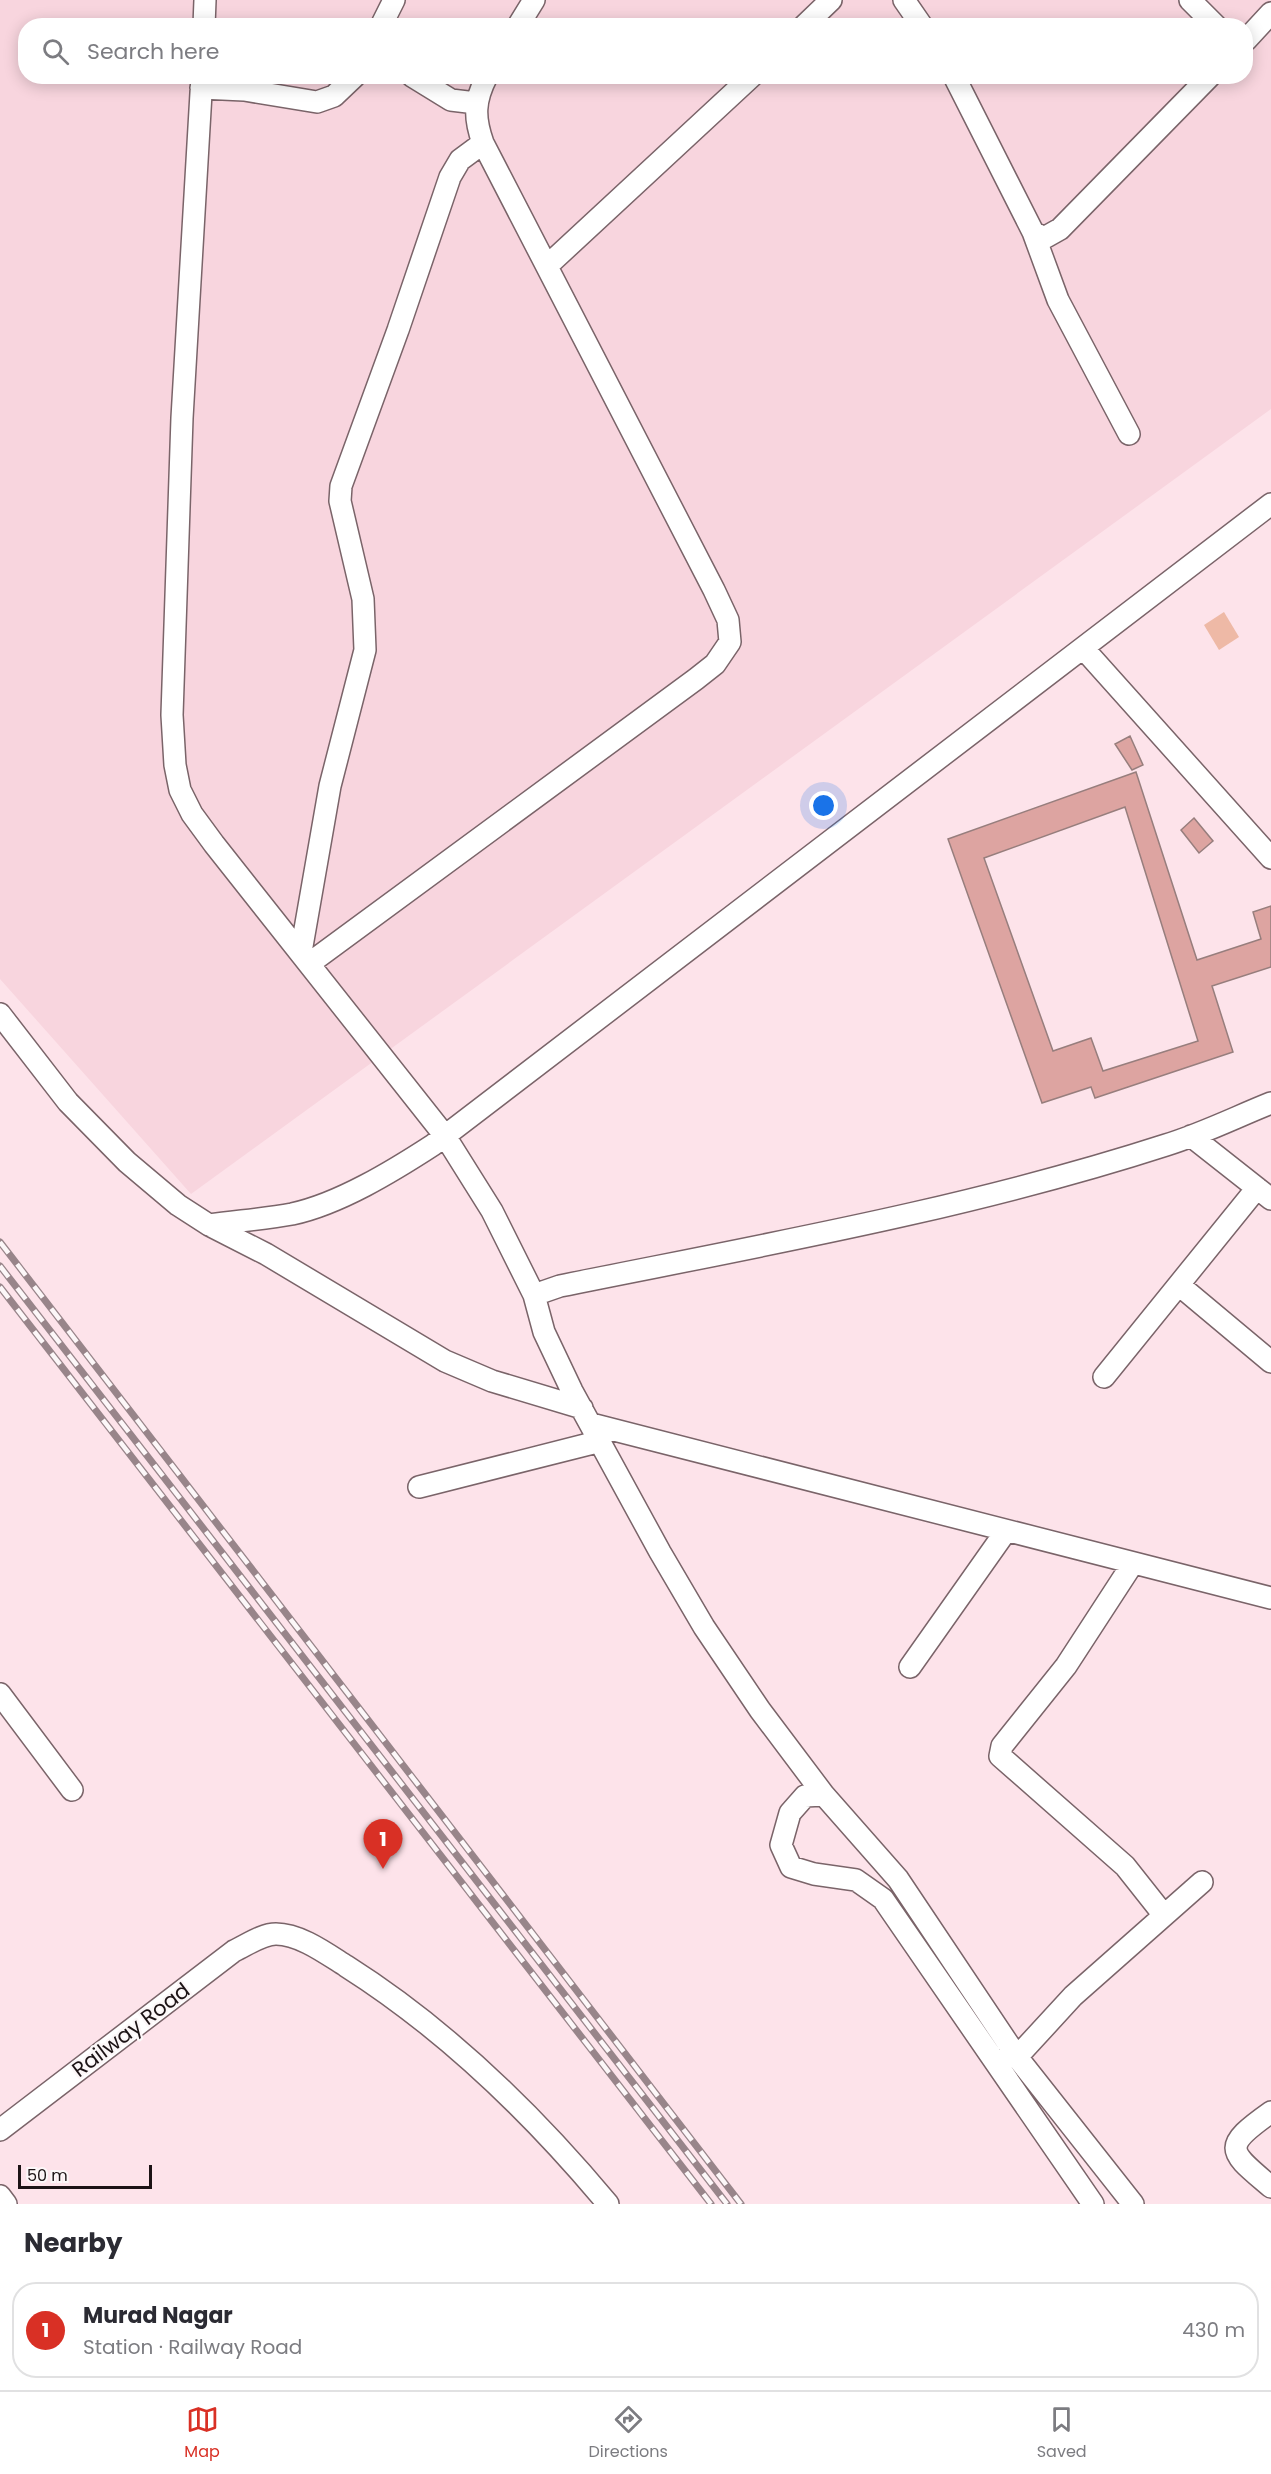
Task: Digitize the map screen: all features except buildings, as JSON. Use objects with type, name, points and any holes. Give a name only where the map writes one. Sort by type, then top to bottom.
[{"type":"street","points":[[205,18],[206,0]]},
{"type":"street","points":[[385,18],[394,0]]},
{"type":"street","points":[[523,18],[534,0]]},
{"type":"street","points":[[812,18],[831,0]]},
{"type":"street","points":[[904,0],[916,18]]},
{"type":"street","points":[[1190,0],[1208,18]]},
{"type":"street","points":[[1253,32],[1271,13]]},
{"type":"street","points":[[202,84],[182,418],[172,651],[175,765],[180,790],[192,814],[445,1136],[492,1211],[534,1295],[544,1332],[660,1552],[704,1627],[760,1710],[824,1795],[898,1879],[1023,2064],[1133,2204]]},
{"type":"street","points":[[212,84],[316,102],[334,96],[347,84]]},
{"type":"street","points":[[425,84],[451,100],[476,103]]},
{"type":"street","points":[[306,958],[696,679],[715,664],[730,642],[728,620],[714,590],[483,143],[477,126],[476,103],[484,84]]},
{"type":"street","points":[[547,266],[743,84]]},
{"type":"street","points":[[958,84],[1033,231],[1058,300],[1129,434]]},
{"type":"street","points":[[1033,231],[1044,238],[1060,229],[1202,84]]},
{"type":"street","points":[[306,958],[330,786],[366,643],[363,599],[340,501],[341,486],[398,330],[450,177],[460,160],[483,143]]},
{"type":"street","points":[[209,1225],[292,1214],[317,1207],[418,1155],[1271,504]]},
{"type":"street","points":[[1083,648],[1271,858]]},
{"type":"street","points":[[0,1014],[68,1102],[127,1162],[178,1205],[209,1225],[266,1254],[445,1361],[591,1424],[1271,1598]]},
{"type":"street","points":[[534,1295],[560,1286],[943,1206],[1069,1174],[1191,1136],[1271,1103]]},
{"type":"street","points":[[1104,1377],[1179,1285],[1264,1194],[1191,1136]]},
{"type":"street","points":[[1179,1285],[1271,1362]]},
{"type":"street","points":[[419,1487],[591,1424]]},
{"type":"street","points":[[910,1667],[1006,1531]]},
{"type":"street","points":[[1133,1563],[1066,1665],[1002,1746],[1000,1756],[1125,1866],[1163,1914]]},
{"type":"street","points":[[0,1695],[72,1790]]},
{"type":"street","points":[[824,1795],[805,1796],[790,1813],[781,1845],[791,1867],[814,1874],[856,1880],[883,1899],[1093,2204]]},
{"type":"street","points":[[1023,2064],[1063,2007],[1163,1914],[1202,1882]]},
{"type":"street","name":"Railway Road","points":[[0,2130],[234,1952],[275,1934],[315,1948],[377,1986],[423,2019],[497,2083],[608,2204]]},
{"type":"street","points":[[1271,2112],[1235,2146],[1235,2152],[1242,2162],[1271,2187]]},
{"type":"street","points":[[0,2196],[6,2204]]},
{"type":"shaded area","points":[[0,0],[1271,0],[1271,409],[191,1194],[0,979]]},
{"type":"shaded area","points":[[1224,612],[1239,637],[1219,650],[1204,625]]},
{"type":"railway","points":[[0,1242],[741,2204]]},
{"type":"railway","points":[[0,1266],[727,2204]]},
{"type":"railway","points":[[0,1287],[711,2204]]},
{"type":"place","name":"Murad Nagar","points":[[383,1869]]}]
